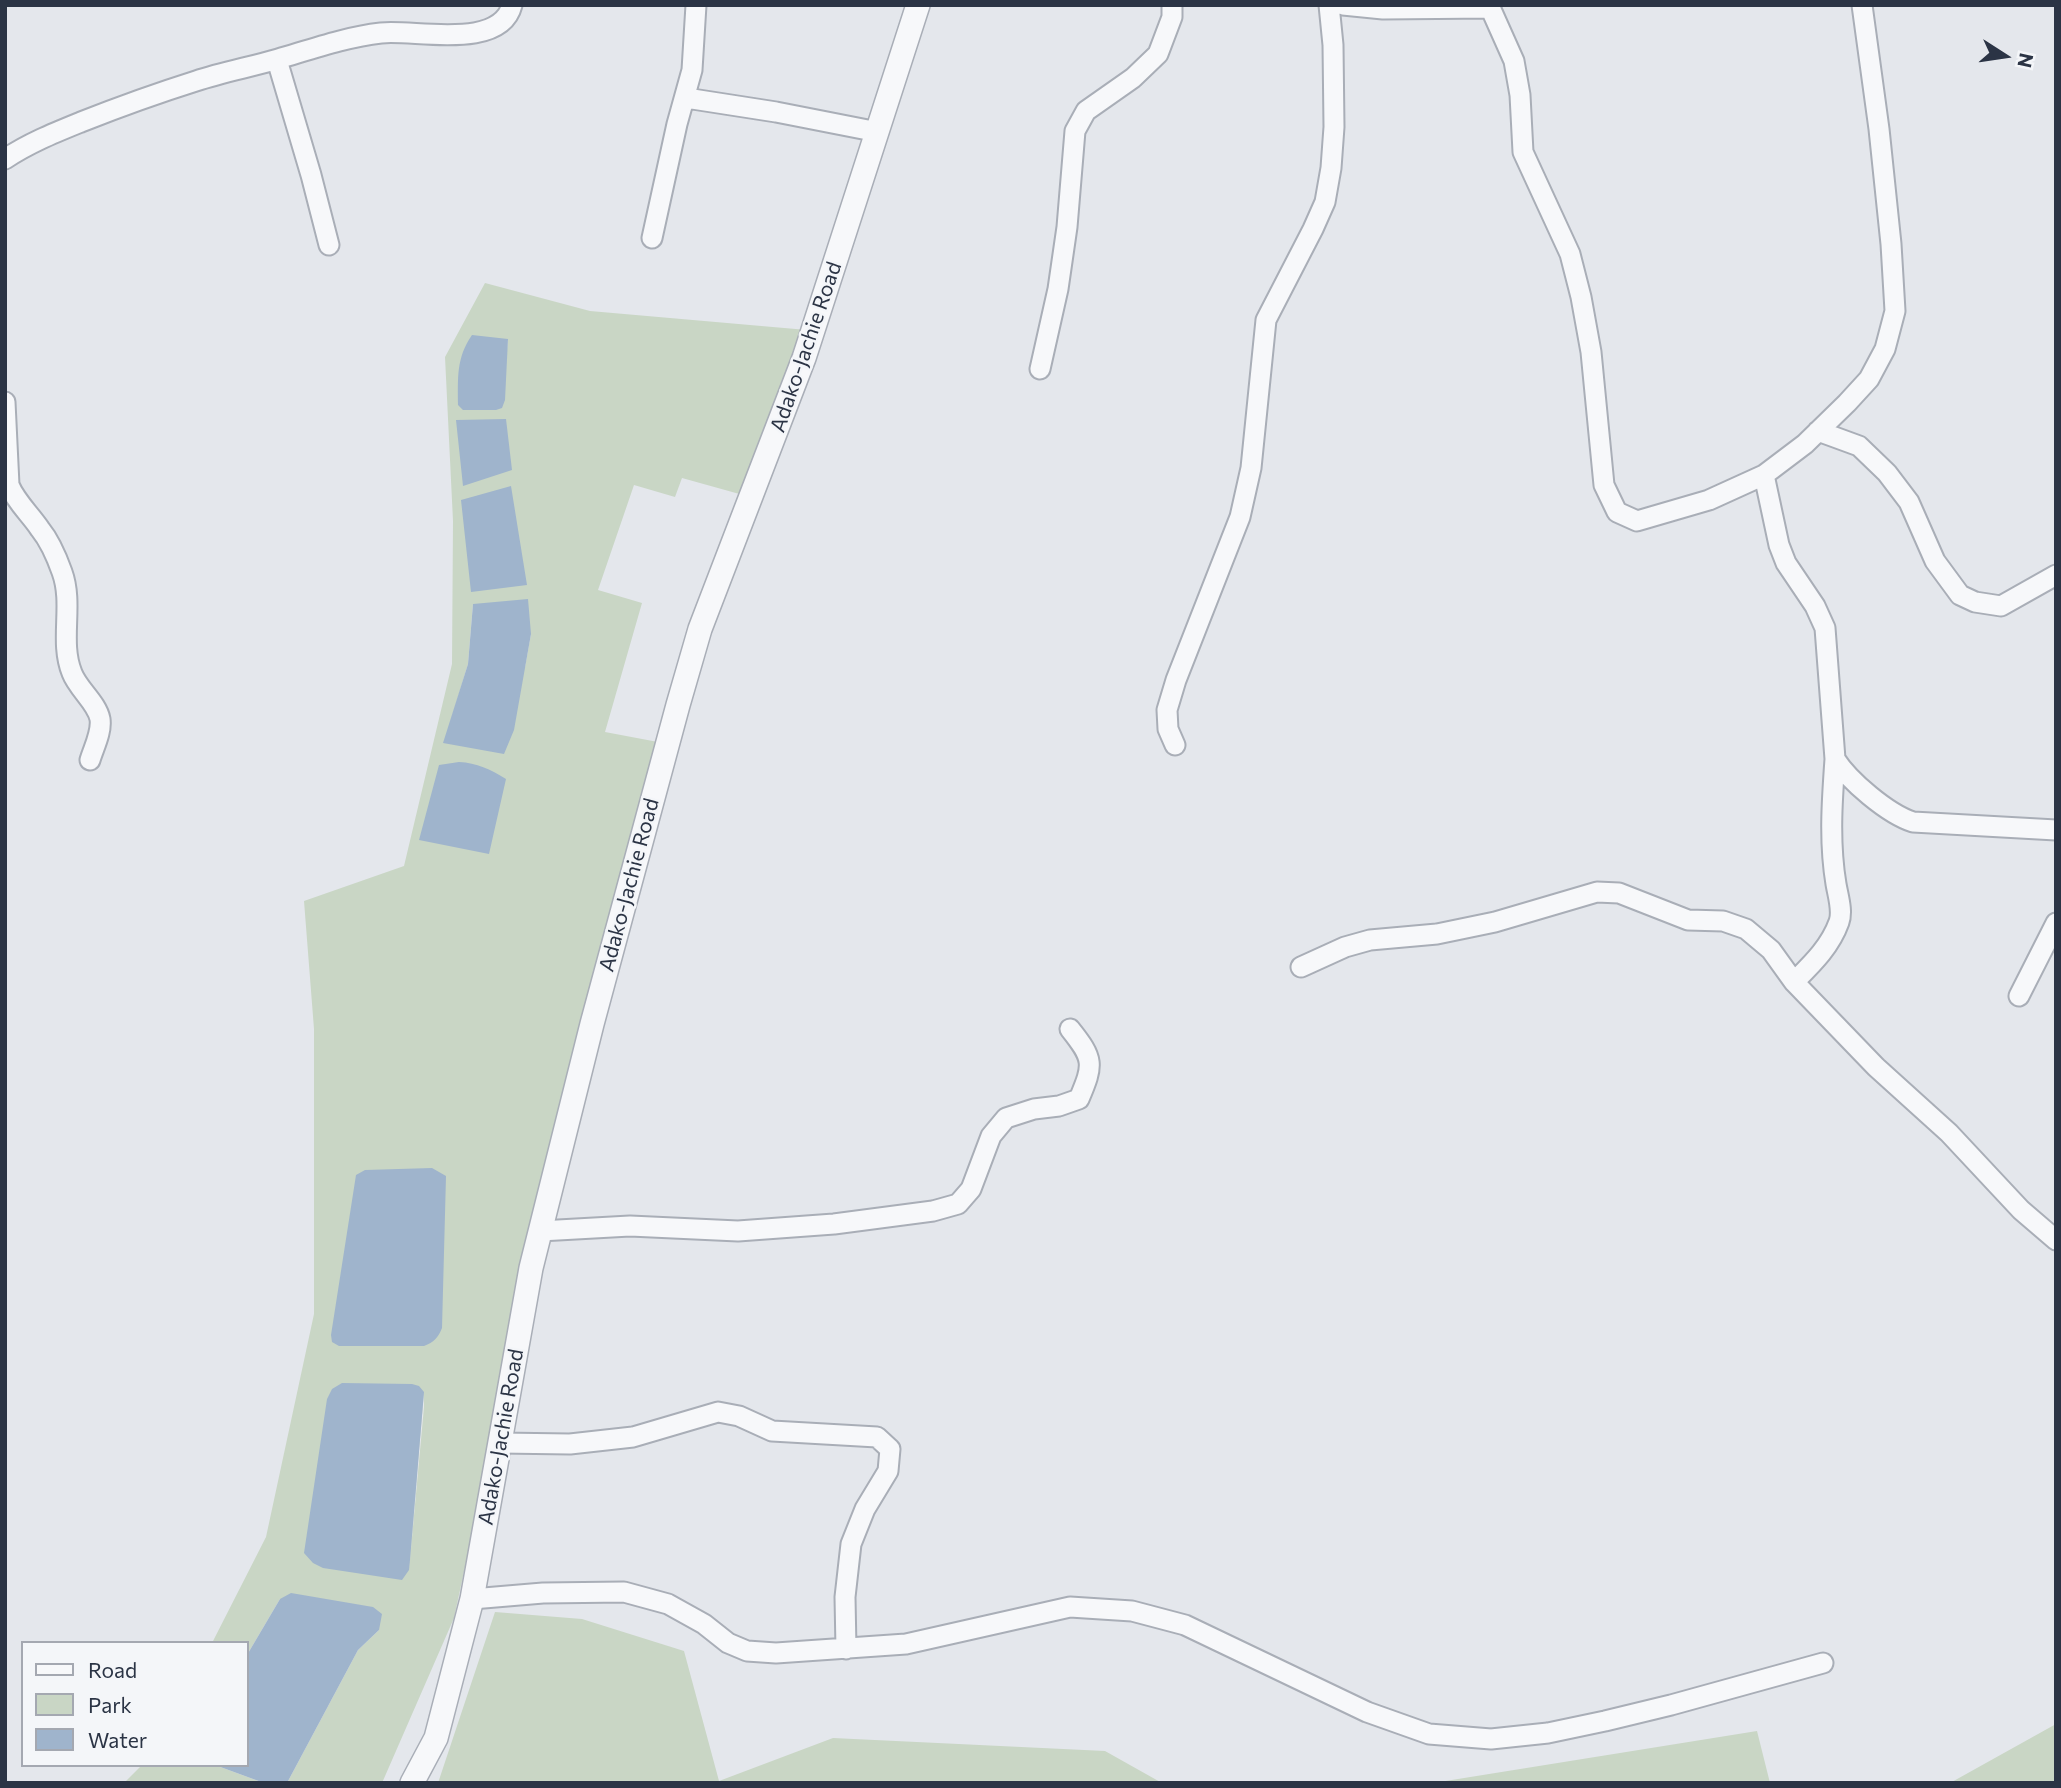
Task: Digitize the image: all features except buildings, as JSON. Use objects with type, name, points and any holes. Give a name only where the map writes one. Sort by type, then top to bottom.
[{"type":"street","points":[[5,159],[26,144],[196,81],[359,36],[399,31],[460,36],[480,32],[499,24],[512,5]]},
{"type":"street","points":[[652,239],[677,124],[692,70],[696,5]]},
{"type":"street","name":"Adako-Jachie Road","points":[[412,1783],[436,1738],[472,1599],[531,1268],[592,1024],[700,629],[804,358],[918,5]]},
{"type":"street","points":[[1040,369],[1058,289],[1067,227],[1075,131],[1086,111],[1133,78],[1158,54],[1172,17],[1172,5]]},
{"type":"street","points":[[1175,745],[1168,729],[1167,710],[1176,680],[1240,517],[1251,468],[1266,320],[1325,202],[1334,127],[1334,56],[1329,5]]},
{"type":"street","points":[[1343,5],[1383,9],[1489,7],[1514,61],[1520,95],[1524,152],[1570,254],[1578,286],[1591,352],[1604,485],[1617,512],[1637,521],[1709,500],[1764,475],[1818,431],[1869,379],[1885,349],[1895,311],[1882,154],[1862,5]]},
{"type":"street","points":[[277,60],[329,245]]},
{"type":"street","points":[[686,98],[878,131]]},
{"type":"street","points":[[5,402],[9,485],[42,531],[62,571],[68,592],[67,649],[72,673],[84,695],[97,710],[100,720],[100,730],[90,760]]},
{"type":"street","points":[[1818,431],[1859,446],[1887,473],[1913,508],[1935,561],[1961,595],[1975,602],[2001,606],[2056,575]]},
{"type":"street","points":[[1764,475],[1779,545],[1786,563],[1815,606],[1825,628],[1835,759],[1832,860],[1840,904],[1840,920],[1821,954],[1794,982]]},
{"type":"street","points":[[1835,759],[1843,772],[1906,820],[2056,830]]},
{"type":"street","points":[[1301,967],[1345,947],[1370,940],[1437,934],[1495,922],[1597,892],[1619,893],[1688,920],[1723,921],[1746,929],[1771,950],[1794,982],[1876,1068],[1949,1133],[2021,1210],[2056,1240]]},
{"type":"street","points":[[2019,996],[2056,923]]},
{"type":"street","points":[[540,1231],[630,1226],[718,1232],[789,1228],[933,1211],[958,1204],[971,1189],[990,1136],[1006,1118],[1079,1099],[1090,1072],[1085,1048],[1070,1030]]},
{"type":"street","points":[[500,1443],[570,1444],[633,1437],[718,1412],[739,1416],[772,1431],[877,1437],[890,1449],[888,1471],[865,1509],[851,1544],[845,1597],[846,1649]]},
{"type":"street","points":[[472,1599],[533,1593],[624,1592],[668,1604],[704,1624],[728,1643],[747,1651],[776,1653],[906,1644],[1070,1607],[1132,1611],[1185,1625],[1367,1712],[1429,1734],[1491,1739],[1605,1721],[1823,1663]]},
{"type":"green space","points":[[485,283],[590,311],[807,330],[743,495],[682,478],[675,497],[634,485],[598,590],[642,603],[605,732],[658,742],[575,1055],[454,1618],[382,1783],[287,1783],[358,1650],[379,1630],[280,1599],[248,1653],[248,1641],[213,1641],[266,1537],[314,1314],[314,1029],[304,901],[404,866],[452,664],[453,521],[445,357]],"holes":[[[508,339],[505,370],[458,405]],[[473,604],[531,634],[525,667],[444,743],[468,664]],[[424,1392],[424,1407],[409,1570]]]},
{"type":"green space","points":[[495,1612],[582,1619],[684,1651],[719,1781],[833,1738],[1105,1751],[1162,1783],[438,1783]]},
{"type":"green space","points":[[2056,1724],[2056,1783],[1950,1783]]},
{"type":"green space","points":[[1757,1731],[1770,1783],[1433,1783]]},
{"type":"green space","points":[[140,1767],[220,1767],[264,1783],[124,1783]]},
{"type":"water","points":[[472,335],[508,339],[505,400],[502,408],[463,410],[458,405],[461,360]]},
{"type":"water","points":[[506,419],[512,470],[463,486],[456,420]]},
{"type":"water","points":[[511,486],[527,585],[471,592],[461,500]]},
{"type":"water","points":[[528,599],[531,634],[514,730],[504,754],[443,743],[468,664],[473,604]]},
{"type":"water","points":[[459,762],[483,767],[506,779],[489,854],[419,840],[439,765]]},
{"type":"water","points":[[432,1168],[446,1176],[442,1328],[435,1339],[424,1346],[339,1346],[332,1342],[331,1335],[356,1175],[365,1170]]},
{"type":"water","points":[[342,1383],[412,1384],[419,1386],[424,1392],[409,1570],[402,1580],[323,1568],[313,1563],[304,1553],[327,1399],[332,1389]]},
{"type":"water","points":[[291,1593],[373,1607],[382,1614],[379,1630],[358,1650],[287,1783],[264,1783],[220,1767],[248,1767],[248,1653],[280,1599]]}]
